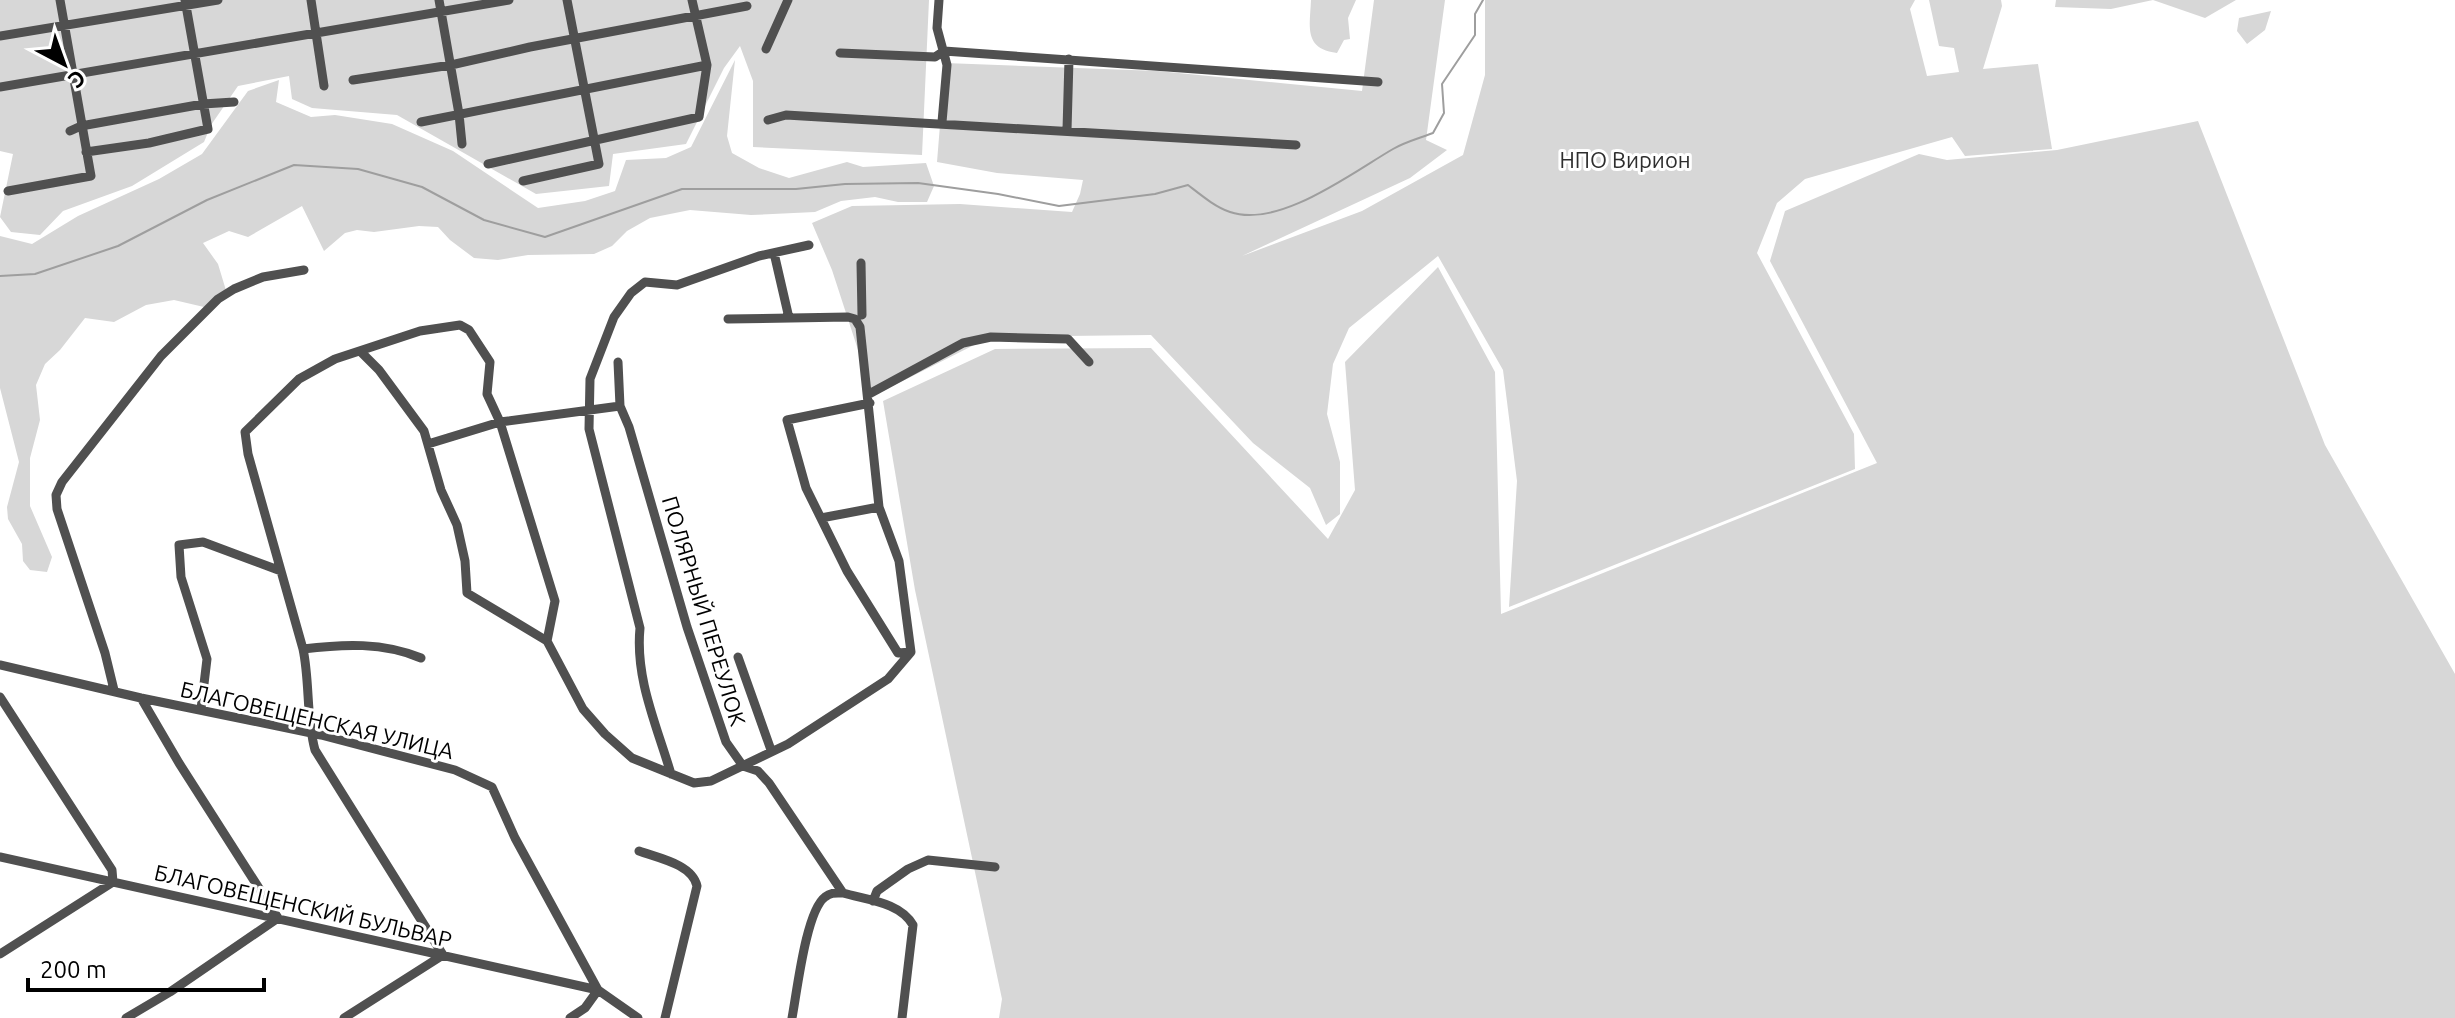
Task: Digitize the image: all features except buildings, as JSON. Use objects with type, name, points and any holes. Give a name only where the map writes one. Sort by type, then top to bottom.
[{"type":"street","points":[[8,191],[91,176],[60,0]]},
{"type":"street","points":[[0,36],[218,0]]},
{"type":"street","points":[[311,0],[324,86]]},
{"type":"street","points":[[439,0],[462,144]]},
{"type":"street","points":[[0,87],[509,0]]},
{"type":"street","points":[[523,181],[599,164],[567,0]]},
{"type":"street","points":[[488,164],[699,117],[707,65],[692,0]]},
{"type":"street","points":[[766,49],[788,0]]},
{"type":"street","points":[[939,0],[937,28],[947,65],[942,122]]},
{"type":"street","points":[[86,152],[149,143],[208,129],[186,3]]},
{"type":"street","points":[[353,80],[451,65],[747,6]]},
{"type":"street","points":[[840,53],[935,57],[944,51],[1378,82]]},
{"type":"street","points":[[1067,130],[1069,59]]},
{"type":"street","points":[[421,122],[707,65]]},
{"type":"street","points":[[70,131],[81,126],[203,104],[234,102]]},
{"type":"street","points":[[768,120],[786,115],[942,122],[1296,145]]},
{"type":"street","points":[[671,774],[644,690],[638,645],[640,628],[589,429],[590,379],[614,317],[631,293],[645,282],[677,285],[774,253],[809,245]]},
{"type":"street","points":[[774,253],[789,318]]},
{"type":"street","points":[[861,263],[862,315]]},
{"type":"street","points":[[114,690],[57,509],[56,495],[62,482],[161,356],[218,299],[263,277],[304,270]]},
{"type":"street","points":[[361,352],[379,370],[419,424],[428,444],[441,490],[457,525],[465,561],[467,593],[547,641],[583,709],[632,758],[694,783],[711,781],[788,744],[888,679],[911,652],[899,561],[879,507],[860,327],[855,319],[728,319]]},
{"type":"street","points":[[344,1018],[443,955],[315,750],[310,732],[309,677],[303,649],[248,454],[245,432],[299,379],[335,359],[420,331],[460,325],[469,330],[490,362],[487,394],[500,422],[555,601],[547,641]]},
{"type":"street","points":[[911,652],[898,653],[847,571],[806,488],[787,420],[869,398],[963,343],[991,337],[1068,339],[1089,362]]},
{"type":"street","name":"ПОЛЯРНЫЙ ПЕРЕУЛОК","points":[[618,362],[623,410],[687,627],[726,742],[743,766],[758,771],[769,783],[843,893]]},
{"type":"street","points":[[428,444],[500,422],[580,410],[623,410]]},
{"type":"street","points":[[821,518],[879,507]]},
{"type":"street","points":[[201,709],[207,659],[181,577],[179,545],[203,542],[283,572]]},
{"type":"street","points":[[303,649],[342,644],[387,647],[421,658]]},
{"type":"street","points":[[738,657],[771,750]]},
{"type":"street","name":"БЛАГОВЕЩЕНСКАЯ УЛИЦА","points":[[0,665],[141,698],[310,732],[455,770],[492,787],[515,838],[598,990]]},
{"type":"street","points":[[0,697],[112,870],[113,882],[0,954]]},
{"type":"street","points":[[126,1018],[170,992],[278,918],[141,698]]},
{"type":"street","points":[[639,851],[687,870],[697,886],[665,1018]]},
{"type":"street","name":"БЛАГОВЕЩЕНСКИЙ БУЛЬВАР","points":[[0,857],[598,990]]},
{"type":"street","points":[[873,901],[877,891],[908,869],[928,860],[995,867]]},
{"type":"street","points":[[792,1018],[811,918],[823,897],[832,893],[843,893],[897,908],[913,925],[902,1018]]},
{"type":"street","points":[[570,1018],[585,1008],[598,990],[638,1018]]},
{"type":"green space","points":[[0,0],[929,0],[922,155],[753,147],[753,81],[740,46],[724,68],[686,144],[613,154],[609,186],[536,194],[397,115],[312,108],[292,99],[289,76],[238,86],[211,125],[204,142],[132,186],[63,211],[40,235],[11,232],[0,217],[13,154],[0,151]]},
{"type":"green space","points":[[1311,0],[1356,0],[1348,18],[1350,39],[1344,40],[1337,53],[1318,47],[1311,35]]},
{"type":"green space","name":"НПО Вирион","points":[[1374,0],[1445,0],[1426,140],[1447,150],[1410,178],[1242,256],[1362,211],[1463,155],[1485,75],[1485,0],[1915,0],[1910,9],[1927,76],[1959,72],[1954,48],[1939,46],[1929,0],[2001,0],[2002,6],[1983,69],[2038,64],[2052,149],[1965,156],[1952,137],[1805,179],[1777,203],[1757,253],[1854,434],[1855,469],[1509,607],[1517,481],[1503,370],[1438,256],[1349,328],[1333,364],[1327,414],[1340,462],[1340,514],[1326,525],[1310,488],[1253,443],[1151,335],[1065,336],[980,342],[873,396],[832,270],[812,223],[852,206],[960,204],[1072,212],[1080,194],[1083,180],[997,173],[937,162],[945,63],[1158,71],[1362,91]]},
{"type":"green space","points":[[2056,0],[2153,0],[2111,9],[2055,7]]},
{"type":"green space","points":[[2153,0],[2236,0],[2205,18]]},
{"type":"green space","points":[[2271,11],[2265,30],[2247,44],[2237,31],[2239,18]]},
{"type":"green space","points":[[735,60],[727,136],[732,153],[759,168],[789,178],[847,162],[863,167],[926,163],[934,186],[927,202],[898,202],[875,197],[841,201],[815,212],[751,215],[690,210],[650,218],[627,231],[612,246],[594,254],[528,255],[498,260],[474,258],[438,227],[419,226],[345,233],[324,251],[302,206],[248,237],[229,231],[203,243],[218,264],[228,297],[204,307],[174,300],[146,305],[114,322],[85,318],[45,364],[36,385],[40,420],[30,458],[30,506],[52,557],[47,572],[30,570],[23,561],[22,544],[8,519],[7,507],[19,462],[0,388],[0,236],[32,244],[78,216],[159,179],[202,154],[248,91],[279,80],[276,102],[311,117],[335,115],[392,124],[453,151],[538,208],[585,201],[615,191],[626,160],[666,158],[691,147]]},
{"type":"green space","points":[[2198,121],[2325,445],[2455,674],[2455,1018],[999,1018],[1002,999],[915,590],[883,401],[995,349],[1151,348],[1328,539],[1355,490],[1345,362],[1438,267],[1495,372],[1501,614],[1877,463],[1770,261],[1785,211],[1919,154],[1947,160],[2057,150]]},
{"type":"waterway","points":[[0,276],[35,274],[118,246],[207,200],[294,165],[358,169],[422,187],[484,220],[545,237],[682,189],[796,189],[845,184],[918,183],[1059,206],[1155,194],[1188,185],[1230,212],[1249,215],[1271,213],[1315,196],[1398,147],[1433,133],[1444,113],[1442,84],[1475,35],[1475,14],[1483,0]]}]
